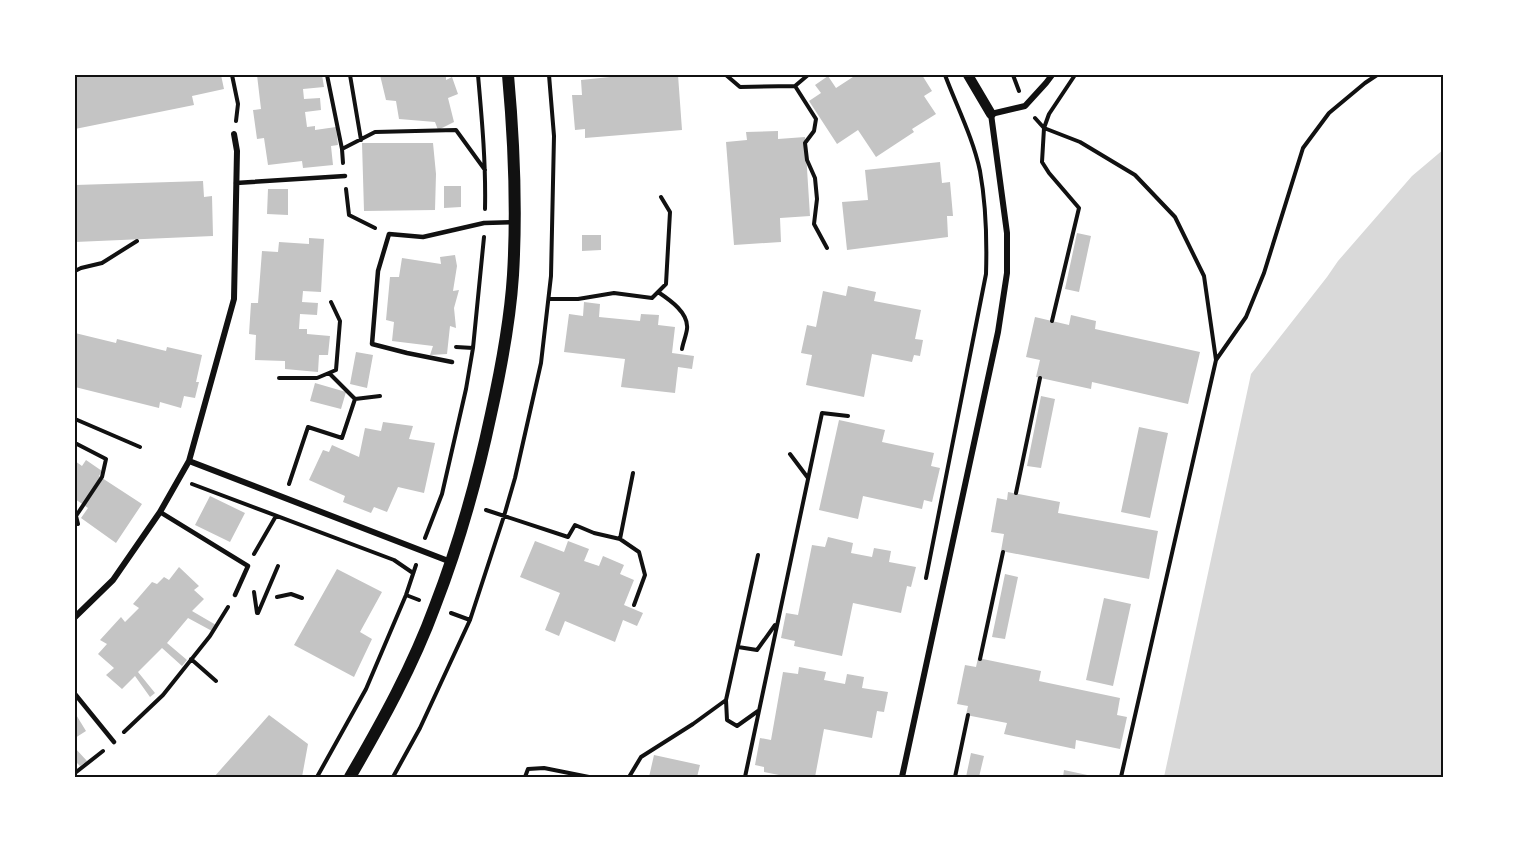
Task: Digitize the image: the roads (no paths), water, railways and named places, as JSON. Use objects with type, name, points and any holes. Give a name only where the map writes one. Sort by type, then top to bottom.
[{"type":"main road","points":[[350,777],[398,691],[435,607],[470,505],[483,449],[501,365],[512,277],[514,158],[508,75]]},
{"type":"street","points":[[902,777],[998,332],[1007,273],[1007,233],[991,114],[968,75]]},
{"type":"street","points":[[991,114],[1025,106],[1052,75]]},
{"type":"street","points":[[75,617],[113,580],[159,512],[189,461],[234,299],[237,151],[234,134]]},
{"type":"street","points":[[189,461],[451,562]]},
{"type":"lane","points":[[236,183],[345,176]]},
{"type":"lane","points":[[452,362],[372,344],[378,271],[390,234],[423,237],[484,223],[514,222]]},
{"type":"lane","points":[[159,512],[248,566],[235,596]]},
{"type":"lane","points":[[75,694],[114,742]]}]
